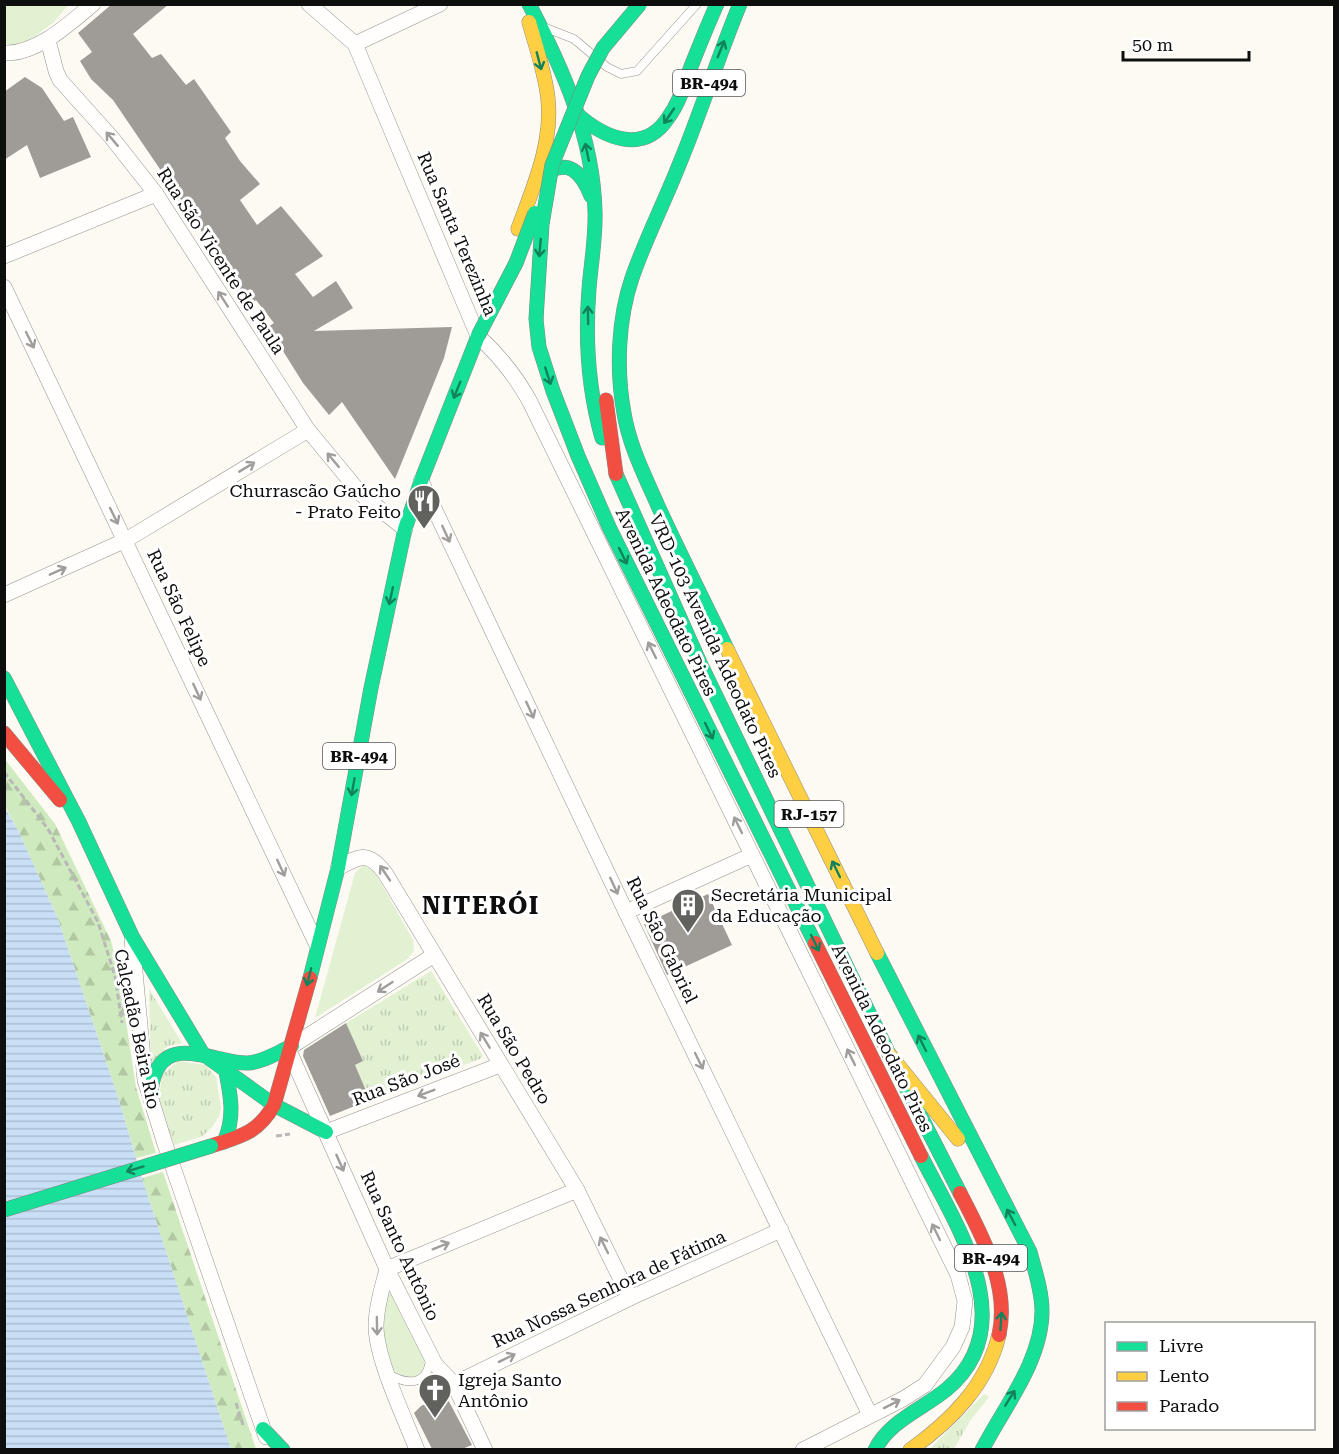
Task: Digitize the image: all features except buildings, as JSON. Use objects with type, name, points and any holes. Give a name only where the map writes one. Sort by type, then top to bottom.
[{"type":"main road","name":"VRD-103 Avenida Adeodato Pires","points":[[527,4],[542,27],[577,114],[587,148],[596,210],[588,307],[588,374],[593,405],[616,474],[701,665],[889,1054],[988,1249],[1002,1302],[999,1339],[994,1355],[978,1385],[942,1425],[910,1449]]},
{"type":"main road","points":[[478,336],[535,182],[547,130],[549,111],[527,4]]},
{"type":"main road","points":[[478,336],[516,263],[583,86],[603,48],[640,4]]},
{"type":"main road","points":[[577,114],[592,128],[606,136],[623,141],[639,139],[654,132],[667,121],[676,104],[717,4]]},
{"type":"main road","name":"BR-494","points":[[680,163],[716,62],[740,4]]},
{"type":"main road","name":"RJ-157","points":[[680,163],[643,248],[624,309],[620,387],[629,436],[646,480],[715,624],[989,1176],[1030,1252],[1040,1285],[1042,1320],[1040,1336],[1029,1365],[981,1449]]},
{"type":"main road","name":"Avenida Adeodato Pires","points":[[552,165],[542,224],[536,319],[539,347],[550,383],[605,519],[957,1230],[982,1294],[980,1340],[965,1371],[954,1383],[882,1437],[875,1449]]},
{"type":"main road","points":[[535,182],[549,170],[562,166],[571,167],[580,175],[589,190],[596,210]]},
{"type":"main road","points":[[616,474],[606,410],[605,382],[611,346],[624,309]]},
{"type":"main road","name":"BR-494","points":[[218,1144],[257,1128],[274,1105],[291,1049],[338,868],[371,688],[405,529],[421,481],[478,336]]},
{"type":"main road","points":[[4,678],[79,822],[132,936],[203,1054],[274,1105],[326,1132]]},
{"type":"main road","points":[[4,733],[79,822]]},
{"type":"main road","points":[[150,1097],[152,1077],[165,1060],[181,1053],[203,1054],[250,1063],[291,1049]]},
{"type":"main road","points":[[889,1054],[989,1176]]},
{"type":"main road","points":[[4,1210],[218,1144],[230,1128],[232,1111],[231,1094],[225,1072]]},
{"type":"main road","points":[[262,1429],[283,1449]]},
{"type":"street","points":[[4,53],[12,53],[48,40],[93,4]]},
{"type":"street","name":"Rua Santa Terezinha","points":[[309,4],[355,44],[478,336],[515,376],[529,400],[958,1275],[965,1301],[962,1327],[953,1347],[925,1385],[870,1415]]},
{"type":"street","points":[[355,44],[440,4]]},
{"type":"street","name":"Rua São Vicente de Paula","points":[[48,40],[60,80],[112,138],[156,194],[308,430],[361,494],[405,529]]},
{"type":"street","points":[[4,256],[156,194]]},
{"type":"street","name":"Rua São Felipe","points":[[4,287],[317,945]]},
{"type":"street","points":[[4,595],[126,540],[308,430]]},
{"type":"street","name":"Rua São Gabriel","points":[[421,481],[626,912],[870,1415]]},
{"type":"street","points":[[626,912],[752,855]]},
{"type":"street","name":"Rua São Pedro","points":[[338,868],[359,857],[367,857],[375,860],[385,873],[577,1190],[630,1298]]},
{"type":"street","points":[[132,936],[143,1072],[270,1449]]},
{"type":"street","points":[[291,1049],[434,955]]},
{"type":"street","name":"Rua Santo Antônio","points":[[291,1049],[387,1269],[430,1356],[454,1384],[485,1449]]},
{"type":"street","name":"Rua São José","points":[[326,1132],[500,1065]]},
{"type":"street","points":[[417,1449],[380,1352],[376,1329],[387,1269],[577,1190]]},
{"type":"street","name":"Rua Nossa Senhora de Fátima","points":[[454,1384],[630,1298],[781,1230]]},
{"type":"street","points":[[803,1449],[870,1415]]},
{"type":"lane","points":[[542,27],[574,39],[607,67],[621,74],[637,71],[697,4]]},
{"type":"lane","points":[[388,1374],[404,1382],[418,1380],[428,1371],[430,1356]]},
{"type":"path","name":"Calçadão Beira Rio","points":[[4,772],[48,829],[98,922],[115,976],[123,1030]]},
{"type":"path","points":[[269,1138],[292,1134]]},
{"type":"green space","points":[[4,5],[68,5],[54,22],[23,45],[5,44]]},
{"type":"green space","points":[[4,758],[55,824],[111,941],[118,969],[136,1087],[156,1153],[136,1158],[58,919],[5,806]]},
{"type":"green space","points":[[362,866],[374,871],[413,940],[414,951],[406,960],[315,1018],[355,873]]},
{"type":"green space","points":[[431,971],[483,1056],[370,1100],[355,1065],[362,1061],[346,1023]]},
{"type":"green space","points":[[149,989],[182,1043],[168,1046],[151,1063]]},
{"type":"green space","points":[[178,1061],[206,1065],[216,1077],[221,1108],[212,1127],[203,1136],[174,1145],[159,1098],[162,1075]]},
{"type":"green space","points":[[163,1172],[256,1449],[231,1449],[142,1178]]},
{"type":"green space","points":[[389,1281],[428,1358],[423,1372],[416,1378],[405,1378],[392,1373],[380,1330]]},
{"type":"green space","points":[[984,1394],[989,1397],[970,1421],[954,1449],[929,1450]]},
{"type":"water","points":[[4,806],[19,832],[58,919],[231,1449],[5,1449]]},
{"type":"traffic: fast","points":[[529,4],[564,78],[589,156],[595,221],[588,308],[588,345],[591,383],[602,438]]},
{"type":"traffic: fast","points":[[536,319],[542,224],[552,165],[588,76],[603,48],[640,4]]},
{"type":"traffic: fast","points":[[577,114],[599,130],[623,139],[647,137],[658,130],[679,99],[717,4]]},
{"type":"traffic: fast","points":[[727,649],[666,524],[634,449],[626,425],[621,397],[619,362],[621,327],[632,278],[687,145],[740,4]]},
{"type":"traffic: fast","points":[[543,175],[560,168],[573,170],[583,180],[591,196]]},
{"type":"traffic: fast","points":[[478,336],[516,263],[535,213]]},
{"type":"traffic: fast","points":[[536,319],[539,347],[553,391],[609,527],[815,943]]},
{"type":"traffic: fast","points":[[310,978],[338,868],[371,688],[405,529],[421,481],[478,336]]},
{"type":"traffic: fast","points":[[616,474],[701,665],[889,1054],[960,1193]]},
{"type":"traffic: fast","points":[[4,678],[79,822],[132,936],[203,1054],[274,1105],[326,1132]]},
{"type":"traffic: fast","points":[[877,953],[1030,1252],[1040,1289],[1042,1311],[1036,1348],[1029,1366],[982,1450]]},
{"type":"traffic: fast","points":[[150,1097],[155,1074],[162,1062],[172,1056],[183,1053],[196,1054],[248,1063],[265,1059],[292,1046]]},
{"type":"traffic: fast","points":[[224,1142],[231,1116],[226,1072]]},
{"type":"traffic: fast","points":[[4,1210],[211,1146]]},
{"type":"traffic: fast","points":[[875,1450],[881,1440],[898,1423],[947,1389],[969,1363],[980,1335],[982,1305],[976,1274],[951,1212],[921,1156]]},
{"type":"traffic: fast","points":[[263,1429],[283,1450]]},
{"type":"traffic: slow","points":[[518,229],[545,149],[549,116],[545,79],[529,22]]},
{"type":"traffic: slow","points":[[727,649],[877,953]]},
{"type":"traffic: slow","points":[[889,1054],[958,1139]]},
{"type":"traffic: slow","points":[[910,1450],[940,1427],[976,1386],[986,1370],[999,1335]]},
{"type":"traffic: jam","points":[[606,400],[616,474]]},
{"type":"traffic: jam","points":[[4,733],[60,800]]},
{"type":"traffic: jam","points":[[815,943],[921,1156]]},
{"type":"traffic: jam","points":[[211,1146],[255,1128],[274,1105],[310,978]]},
{"type":"traffic: jam","points":[[960,1193],[985,1244],[997,1279],[1001,1298],[999,1335]]},
{"type":"place","name":"Churrascão Gaúcho - Prato Feito","points":[[424,530]]},
{"type":"place","name":"Secretária Municipal da Educação","points":[[688,934]]},
{"type":"place","name":"Igreja Santo Antônio","points":[[435,1419]]},
{"type":"district","name":"NITERÓI","points":[[481,906]]}]
